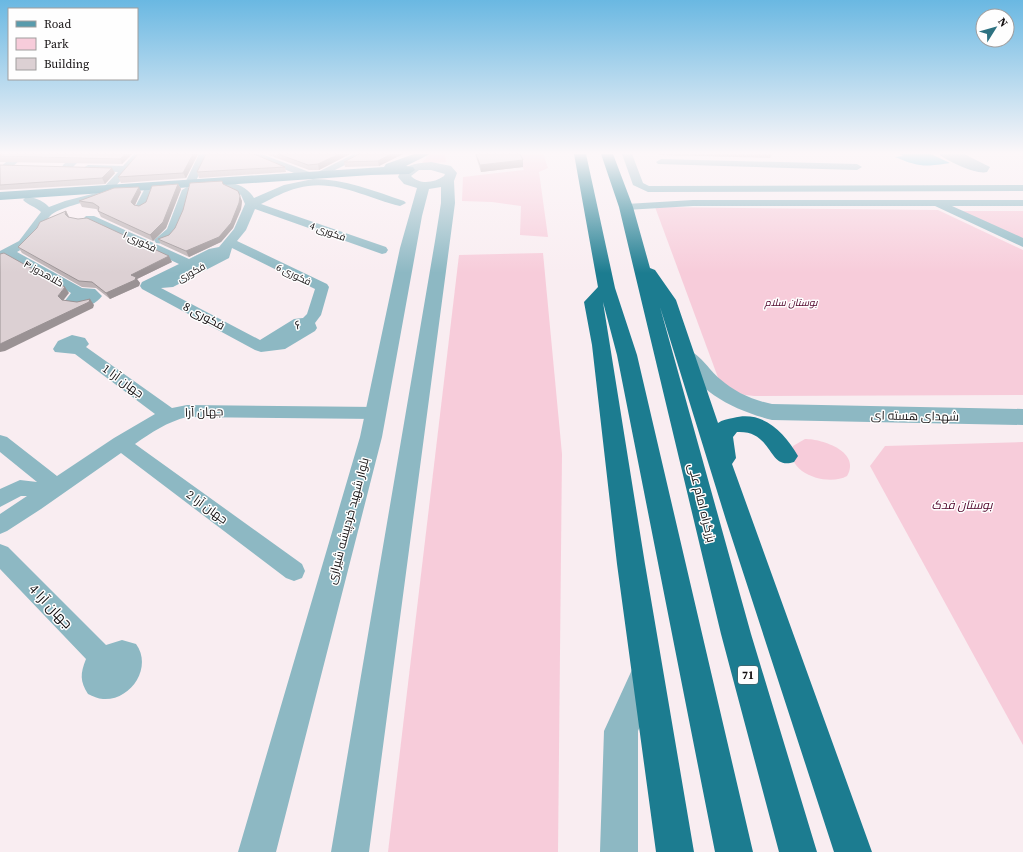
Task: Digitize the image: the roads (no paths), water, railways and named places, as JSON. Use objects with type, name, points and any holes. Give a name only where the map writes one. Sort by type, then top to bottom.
[{"type":"highway","points":[[588,194],[607,288],[626,355],[734,852]]},
{"type":"highway","name":"بزرگراه امام علی","points":[[621,194],[640,259],[736,634],[798,852]]},
{"type":"highway","points":[[640,259],[667,300],[728,487],[853,852]]},
{"type":"highway","points":[[607,288],[593,302],[601,345],[675,852]]},
{"type":"highway","points":[[728,487],[722,437],[727,427],[736,424],[749,424],[762,428],[775,437],[786,456]]},
{"type":"main road","points":[[0,196],[57,194]]},
{"type":"main road","points":[[0,203],[85,194]]},
{"type":"street","points":[[4,254],[28,239],[47,212],[96,194]]},
{"type":"street","points":[[140,207],[147,194]]},
{"type":"street","points":[[160,240],[170,234],[173,230],[185,194]]},
{"type":"street","points":[[246,194],[251,202]]},
{"type":"street","points":[[251,202],[258,194]]},
{"type":"street","points":[[251,202],[273,194]]},
{"type":"street","points":[[371,194],[400,203]]},
{"type":"street","name":"بلوار شهید خردپیشه شیرازی","points":[[256,852],[296,715],[377,413],[408,246],[412,194]]},
{"type":"street","points":[[350,852],[443,241],[448,194]]},
{"type":"street","points":[[656,194],[658,197],[693,202]]},
{"type":"street","points":[[926,194],[936,203],[1023,243]]},
{"type":"street","points":[[1011,194],[1023,202]]},
{"type":"street","points":[[29,200],[40,205],[47,212]]},
{"type":"street","name":"فکوری","points":[[153,282],[157,282],[158,284],[171,283],[224,255],[226,247],[244,222],[251,202]]},
{"type":"street","name":"فکوری 4","points":[[251,202],[382,250]]},
{"type":"street","points":[[626,207],[693,202],[1023,202]]},
{"type":"street","name":"فکوری ۱","points":[[83,218],[189,264]]},
{"type":"street","name":"فکوری","points":[[153,282],[226,247]]},
{"type":"street","name":"فکوری 6","points":[[226,247],[322,287],[314,315],[307,322]]},
{"type":"street","name":"کلاهدوز ۴","points":[[4,254],[81,293]]},
{"type":"street","name":"فکوری 8","points":[[153,282],[266,344]]},
{"type":"street","name":"۶","points":[[266,344],[270,346],[280,346],[310,328],[307,322]]},
{"type":"street","name":"جهان آرا 1","points":[[77,348],[169,415]]},
{"type":"street","name":"شهدای هسته ای","points":[[685,355],[711,384],[726,396],[740,403],[772,412],[808,414],[1023,417]]},
{"type":"street","name":"جهان آرا","points":[[0,525],[120,443],[154,422],[169,415],[187,411],[377,413]]},
{"type":"street","points":[[0,442],[57,487]]},
{"type":"street","name":"جهان آرا 2","points":[[120,443],[294,571]]},
{"type":"street","points":[[0,499],[39,473]]},
{"type":"street","points":[[17,488],[26,487],[34,490],[37,495],[34,503]]},
{"type":"street","name":"جهان آرا 4","points":[[0,554],[103,659]]},
{"type":"street","points":[[619,852],[621,731],[648,671]]},
{"type":"park label","name":"بوستان سلام","points":[[791,302]]},
{"type":"park label","name":"بوستان فدک","points":[[962,505]]}]
